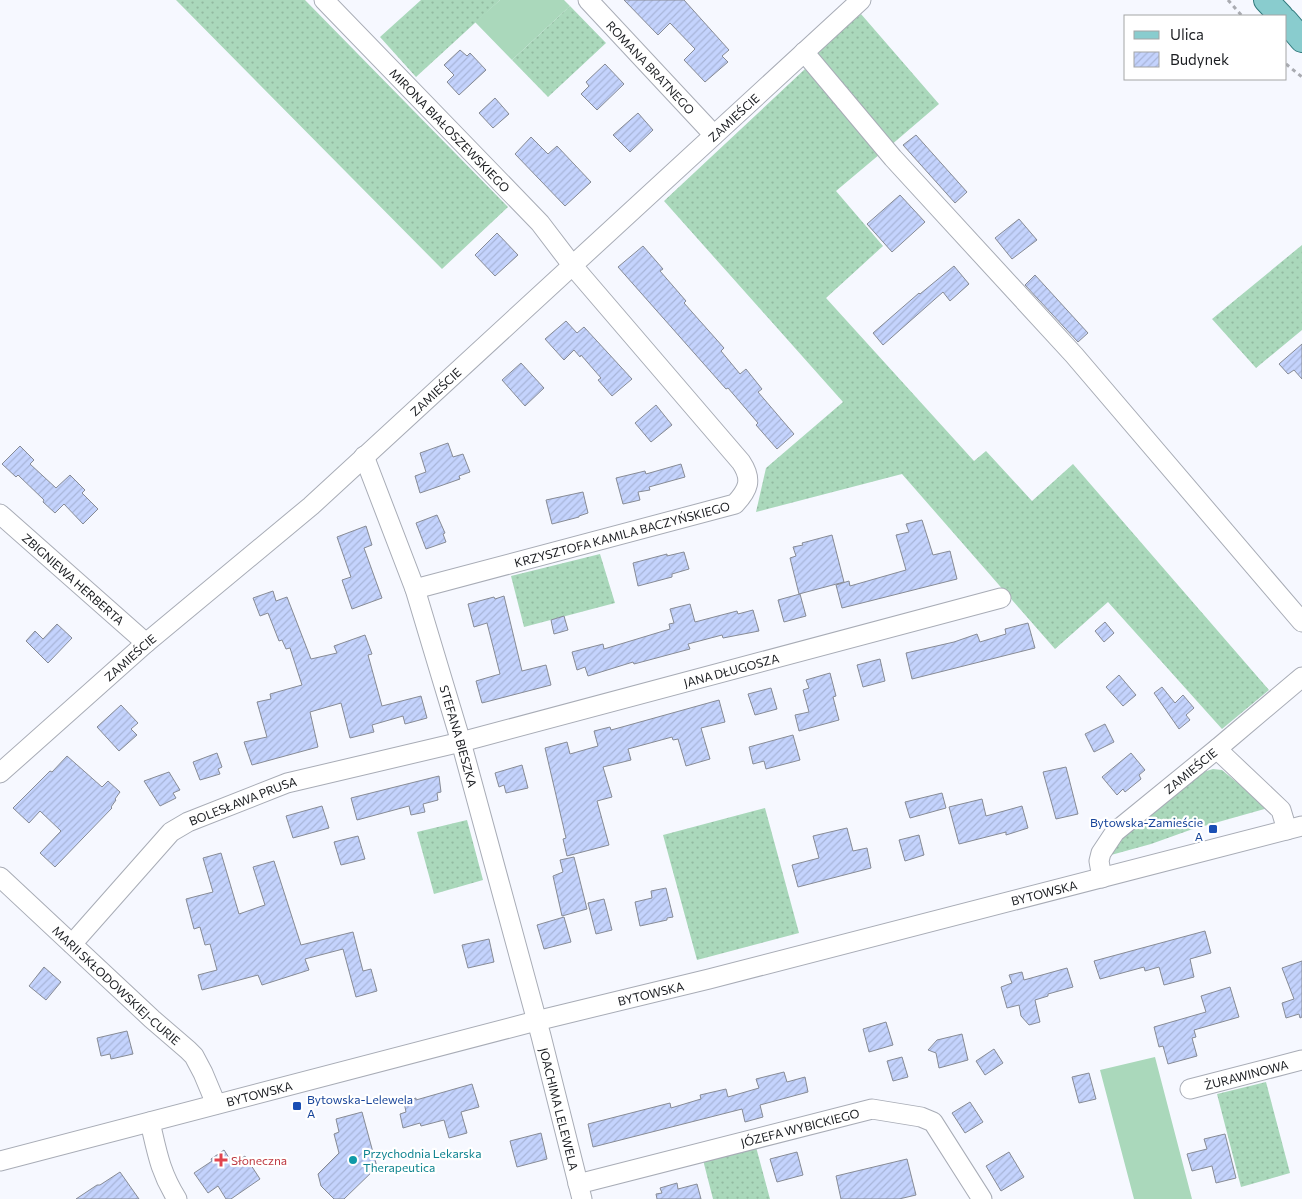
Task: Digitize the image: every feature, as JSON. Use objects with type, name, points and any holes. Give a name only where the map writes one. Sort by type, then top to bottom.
[{"type":"main road","points":[[1266,0],[1280,15]]},
{"type":"main road","points":[[1287,23],[1302,40]]},
{"type":"street","name":"MIRONA BIAŁOSZEWSKIEGO","points":[[324,0],[540,223],[572,265]]},
{"type":"street","name":"ROMANA BRATNEGO","points":[[588,0],[714,135]]},
{"type":"street","name":"ZAMIEŚCIE","points":[[0,773],[146,643],[311,506],[861,0]]},
{"type":"street","points":[[804,52],[893,158],[1074,355],[1302,622]]},
{"type":"street","name":"KRZYSZTOFA KAMILA BACZYŃSKIEGO","points":[[415,589],[724,508],[735,504],[743,495],[748,484],[748,472],[741,462],[572,265]]},
{"type":"street","name":"STEFANA BIESZKA","points":[[364,456],[415,589],[461,742],[536,1021]]},
{"type":"street","name":"ZBIGNIEWA HERBERTA","points":[[0,514],[146,643]]},
{"type":"street","name":"JANA DŁUGOSZA","points":[[461,742],[1001,598]]},
{"type":"street","name":"ZAMIEŚCIE","points":[[1102,878],[1099,861],[1101,853],[1115,832],[1302,677]]},
{"type":"street","name":"BOLESŁAWA PRUSA","points":[[72,944],[172,832],[188,822],[287,783],[461,742]]},
{"type":"street","points":[[1218,748],[1281,810],[1294,828]]},
{"type":"street","name":"BYTOWSKA","points":[[0,1161],[536,1021],[709,979],[1294,828]]},
{"type":"street","name":"MARII SKŁODOWSKIEJ-CURIE","points":[[0,877],[194,1056],[216,1104]]},
{"type":"street","name":"JOACHIMA LELEWELA","points":[[536,1021],[580,1191]]},
{"type":"street","name":"ŻURAWINOWA","points":[[1190,1089],[1302,1060]]},
{"type":"street","name":"JÓZEFA WYBICKIEGO","points":[[580,1191],[872,1109],[921,1117],[933,1122],[982,1199]]},
{"type":"street","points":[[150,1122],[163,1174],[178,1199]]},
{"type":"path","points":[[1228,0],[1241,15]]},
{"type":"path","points":[[1287,65],[1302,77]]},
{"type":"green space","points":[[176,0],[305,0],[508,207],[442,269]]},
{"type":"green space","points":[[421,0],[500,0],[416,77],[380,37]]},
{"type":"green space","points":[[500,0],[564,0],[570,6],[512,60],[475,22]]},
{"type":"green space","points":[[570,6],[606,43],[548,97],[512,60]]},
{"type":"green space","points":[[861,14],[939,104],[890,146],[815,54]]},
{"type":"green space","points":[[805,69],[880,154],[836,191],[883,246],[826,298],[974,461],[986,451],[1032,501],[1073,464],[1269,690],[1222,729],[1108,602],[1055,649],[902,474],[756,512],[766,468],[843,402],[664,201]]},
{"type":"green space","points":[[1302,245],[1302,330],[1256,368],[1212,319]]},
{"type":"green space","points":[[600,554],[615,603],[524,627],[511,576]]},
{"type":"green space","points":[[1213,769],[1222,770],[1268,808],[1111,855],[1113,847],[1125,834],[1200,773]]},
{"type":"green space","points":[[765,808],[799,933],[697,960],[663,835]]},
{"type":"green space","points":[[467,820],[483,880],[434,894],[417,832]]},
{"type":"green space","points":[[1155,1057],[1192,1199],[1134,1199],[1100,1070]]},
{"type":"green space","points":[[1266,1082],[1290,1173],[1241,1187],[1217,1094]]},
{"type":"green space","points":[[756,1147],[770,1199],[713,1199],[703,1160]]},
{"type":"building","points":[[624,0],[684,0],[729,50],[722,56],[728,62],[705,82],[684,60],[695,49],[670,23],[658,35]]},
{"type":"building","points":[[460,50],[467,56],[470,53],[486,70],[459,95],[447,82],[454,75],[444,65]]},
{"type":"building","points":[[605,64],[624,84],[597,110],[581,94],[589,86],[586,82]]},
{"type":"building","points":[[495,98],[509,114],[493,128],[479,113]]},
{"type":"building","points":[[638,113],[653,130],[630,152],[613,135]]},
{"type":"building","points":[[916,135],[967,192],[955,203],[903,145]]},
{"type":"building","points":[[531,137],[548,154],[557,146],[591,182],[565,206],[515,154]]},
{"type":"building","points":[[900,195],[925,222],[892,252],[867,224]]},
{"type":"building","points":[[1019,219],[1037,240],[1012,259],[995,238]]},
{"type":"building","points":[[497,233],[518,255],[495,276],[475,255]]},
{"type":"building","points":[[643,246],[663,269],[660,271],[686,301],[684,303],[724,348],[721,351],[740,374],[746,369],[762,389],[758,392],[794,434],[777,449],[728,388],[726,389],[618,267]]},
{"type":"building","points":[[954,266],[969,284],[950,301],[943,292],[883,345],[873,333],[919,293]]},
{"type":"building","points":[[1035,275],[1088,333],[1078,342],[1025,285]]},
{"type":"building","points":[[566,321],[577,333],[584,327],[632,379],[612,396],[598,380],[601,378],[581,355],[580,357],[574,350],[564,360],[545,339]]},
{"type":"building","points":[[1302,344],[1302,379],[1294,370],[1288,374],[1279,364]]},
{"type":"building","points":[[521,363],[544,388],[525,406],[502,380]]},
{"type":"building","points":[[656,405],[672,425],[651,442],[635,423]]},
{"type":"building","points":[[448,443],[453,457],[463,454],[470,472],[459,476],[460,479],[420,493],[415,476],[426,472],[420,453]]},
{"type":"building","points":[[20,446],[34,460],[30,464],[56,488],[70,475],[85,490],[82,493],[98,509],[83,524],[64,504],[55,513],[18,475],[16,477],[2,464]]},
{"type":"building","points":[[681,464],[685,477],[649,487],[650,490],[638,492],[640,500],[623,504],[616,478],[645,471],[646,474]]},
{"type":"building","points":[[583,492],[588,513],[552,524],[546,500]]},
{"type":"building","points":[[437,515],[445,533],[443,534],[446,542],[426,549],[416,523]]},
{"type":"building","points":[[922,520],[933,555],[950,551],[957,579],[842,608],[836,585],[849,581],[850,586],[906,570],[896,535],[909,532],[906,524]]},
{"type":"building","points":[[366,526],[372,545],[364,548],[382,598],[352,609],[342,580],[351,577],[337,537]]},
{"type":"building","points":[[832,535],[844,582],[799,594],[790,558],[796,556],[793,547]]},
{"type":"building","points":[[684,552],[689,569],[672,574],[672,577],[638,586],[633,563],[667,554],[667,556]]},
{"type":"building","points":[[273,591],[276,601],[287,597],[311,659],[337,653],[334,646],[365,635],[372,654],[368,655],[382,706],[421,696],[427,718],[405,724],[403,716],[372,725],[374,732],[350,738],[341,703],[310,712],[318,747],[252,765],[244,742],[267,737],[257,702],[271,699],[270,694],[302,685],[290,648],[286,649],[282,640],[279,641],[268,613],[260,616],[253,598]]},
{"type":"building","points":[[800,594],[806,616],[784,622],[778,600]]},
{"type":"building","points":[[504,596],[522,671],[546,665],[551,685],[482,703],[476,681],[500,674],[487,623],[474,627],[468,604]]},
{"type":"building","points":[[690,604],[695,622],[737,611],[738,614],[753,610],[759,631],[723,638],[722,635],[688,644],[690,649],[634,664],[633,662],[588,676],[585,667],[577,670],[572,652],[603,644],[604,649],[670,629],[669,624],[674,623],[670,609]]},
{"type":"building","points":[[564,616],[568,630],[554,634],[551,620]]},
{"type":"building","points":[[1105,622],[1114,633],[1104,642],[1095,631]]},
{"type":"building","points":[[1028,623],[1035,648],[912,679],[906,653],[954,642],[977,634],[980,642],[1006,634],[1005,629]]},
{"type":"building","points":[[57,624],[72,638],[48,663],[26,641],[35,631],[43,639]]},
{"type":"building","points":[[880,659],[885,681],[863,687],[857,665]]},
{"type":"building","points":[[830,673],[836,696],[833,697],[839,720],[799,731],[795,715],[809,712],[803,690],[809,688],[806,680]]},
{"type":"building","points":[[1119,675],[1136,695],[1123,706],[1106,687]]},
{"type":"building","points":[[1162,687],[1175,703],[1183,695],[1194,708],[1186,715],[1190,720],[1179,729],[1154,693]]},
{"type":"building","points":[[771,688],[777,709],[755,715],[748,694]]},
{"type":"building","points":[[719,700],[725,722],[701,728],[710,759],[686,766],[678,739],[673,740],[672,737],[628,749],[631,760],[603,767],[612,797],[597,801],[609,845],[567,856],[563,839],[566,838],[545,748],[567,742],[570,754],[598,746],[594,731],[610,727],[611,730]]},
{"type":"building","points":[[121,705],[138,723],[131,729],[137,735],[119,751],[97,727]]},
{"type":"building","points":[[1105,724],[1114,742],[1094,752],[1085,734]]},
{"type":"building","points":[[793,735],[800,760],[766,769],[764,761],[753,764],[749,747]]},
{"type":"building","points":[[217,753],[222,767],[218,769],[220,774],[200,780],[193,762]]},
{"type":"building","points":[[1131,753],[1145,770],[1139,775],[1141,779],[1125,792],[1123,789],[1117,795],[1102,777]]},
{"type":"building","points":[[67,756],[102,787],[108,781],[120,792],[112,808],[55,867],[40,853],[61,831],[40,811],[29,823],[13,808]]},
{"type":"building","points":[[522,765],[528,788],[506,793],[504,785],[499,787],[495,773]]},
{"type":"building","points":[[1066,767],[1078,814],[1056,819],[1043,772]]},
{"type":"building","points":[[169,772],[180,790],[173,793],[176,798],[160,806],[144,781]]},
{"type":"building","points":[[439,776],[441,792],[437,793],[438,800],[423,804],[425,812],[411,815],[409,806],[357,820],[351,798]]},
{"type":"building","points":[[942,793],[946,808],[910,818],[905,802]]},
{"type":"building","points":[[982,799],[986,816],[1022,806],[1028,828],[1006,835],[1006,832],[959,844],[949,807]]},
{"type":"building","points":[[322,806],[329,828],[293,838],[286,816]]},
{"type":"building","points":[[847,828],[853,851],[867,848],[871,868],[798,887],[792,865],[819,858],[813,836]]},
{"type":"building","points":[[919,835],[924,855],[905,861],[899,840]]},
{"type":"building","points":[[358,836],[365,859],[341,865],[334,842]]},
{"type":"building","points":[[221,853],[239,914],[265,905],[253,867],[274,861],[301,945],[353,932],[363,971],[371,969],[377,991],[356,997],[343,949],[305,959],[309,970],[262,985],[258,975],[202,990],[198,975],[217,970],[210,944],[205,945],[200,927],[194,929],[186,899],[213,892],[203,858]]},
{"type":"building","points":[[574,857],[587,909],[562,916],[553,876],[563,872],[560,860]]},
{"type":"building","points":[[666,888],[673,917],[640,926],[635,902],[652,898],[651,891]]},
{"type":"building","points":[[604,899],[612,930],[596,934],[588,903]]},
{"type":"building","points":[[564,917],[571,942],[544,949],[537,925]]},
{"type":"building","points":[[1205,931],[1211,953],[1190,959],[1194,977],[1164,985],[1159,967],[1145,971],[1144,967],[1100,979],[1094,961]]},
{"type":"building","points":[[489,939],[494,962],[468,968],[462,945]]},
{"type":"building","points":[[1302,961],[1302,1017],[1300,1018],[1299,1014],[1286,1018],[1282,1003],[1294,999],[1282,968]]},
{"type":"building","points":[[44,967],[61,982],[46,1000],[29,986]]},
{"type":"building","points":[[1067,968],[1073,987],[1035,1000],[1040,1022],[1029,1025],[1021,1016],[1019,1005],[1007,1008],[1001,987],[1012,983],[1009,975],[1022,972],[1024,980]]},
{"type":"building","points":[[1230,987],[1239,1017],[1194,1030],[1196,1037],[1192,1038],[1197,1056],[1168,1064],[1163,1046],[1159,1047],[1154,1027],[1206,1012],[1201,996]]},
{"type":"building","points":[[886,1022],[893,1045],[869,1052],[863,1029]]},
{"type":"building","points":[[127,1031],[133,1054],[111,1059],[110,1054],[101,1056],[97,1038]]},
{"type":"building","points":[[962,1034],[968,1060],[939,1068],[936,1053],[928,1050],[937,1040]]},
{"type":"building","points":[[994,1049],[1003,1063],[985,1075],[976,1061]]},
{"type":"building","points":[[902,1057],[908,1077],[893,1081],[887,1061]]},
{"type":"building","points":[[784,1072],[787,1082],[805,1077],[808,1092],[760,1105],[763,1117],[745,1122],[742,1109],[593,1147],[588,1124],[670,1103],[671,1108],[701,1099],[700,1095],[726,1089],[728,1097],[759,1088],[756,1079]]},
{"type":"building","points":[[1089,1073],[1096,1099],[1079,1103],[1072,1077]]},
{"type":"building","points":[[472,1084],[479,1107],[461,1112],[467,1133],[449,1138],[444,1120],[421,1126],[420,1123],[403,1128],[400,1114],[406,1112],[404,1102]]},
{"type":"building","points":[[970,1102],[983,1122],[965,1133],[952,1113]]},
{"type":"building","name":"Przychodnia Lekarska Therapeutica","points":[[362,1112],[377,1167],[344,1199],[334,1199],[321,1186],[318,1174],[339,1153],[334,1134],[339,1132],[336,1119]]},
{"type":"building","points":[[541,1133],[547,1159],[517,1167],[510,1141]]},
{"type":"building","points":[[1225,1134],[1236,1178],[1216,1183],[1212,1166],[1192,1171],[1187,1154],[1207,1149],[1204,1139]]},
{"type":"building","points":[[224,1150],[233,1164],[245,1156],[260,1179],[231,1199],[226,1199],[218,1186],[208,1193],[194,1173]]},
{"type":"building","points":[[797,1152],[803,1175],[777,1182],[770,1159]]},
{"type":"building","points":[[1009,1152],[1024,1177],[1001,1191],[986,1166]]},
{"type":"building","points":[[907,1159],[916,1195],[899,1199],[841,1199],[836,1176]]},
{"type":"building","points":[[120,1172],[139,1199],[76,1199],[97,1185]]},
{"type":"building","points":[[677,1183],[678,1189],[697,1184],[701,1199],[657,1199],[656,1194],[662,1193],[660,1188]]},
{"type":"place","name":"Bytowska-Zamieście A","points":[[1213,829]]},
{"type":"place","name":"Bytowska-Lelewela A","points":[[297,1106]]},
{"type":"place","name":"Słoneczna","points":[[221,1160]]},
{"type":"place","name":"Przychodnia Lekarska Therapeutica","points":[[353,1160]]}]
